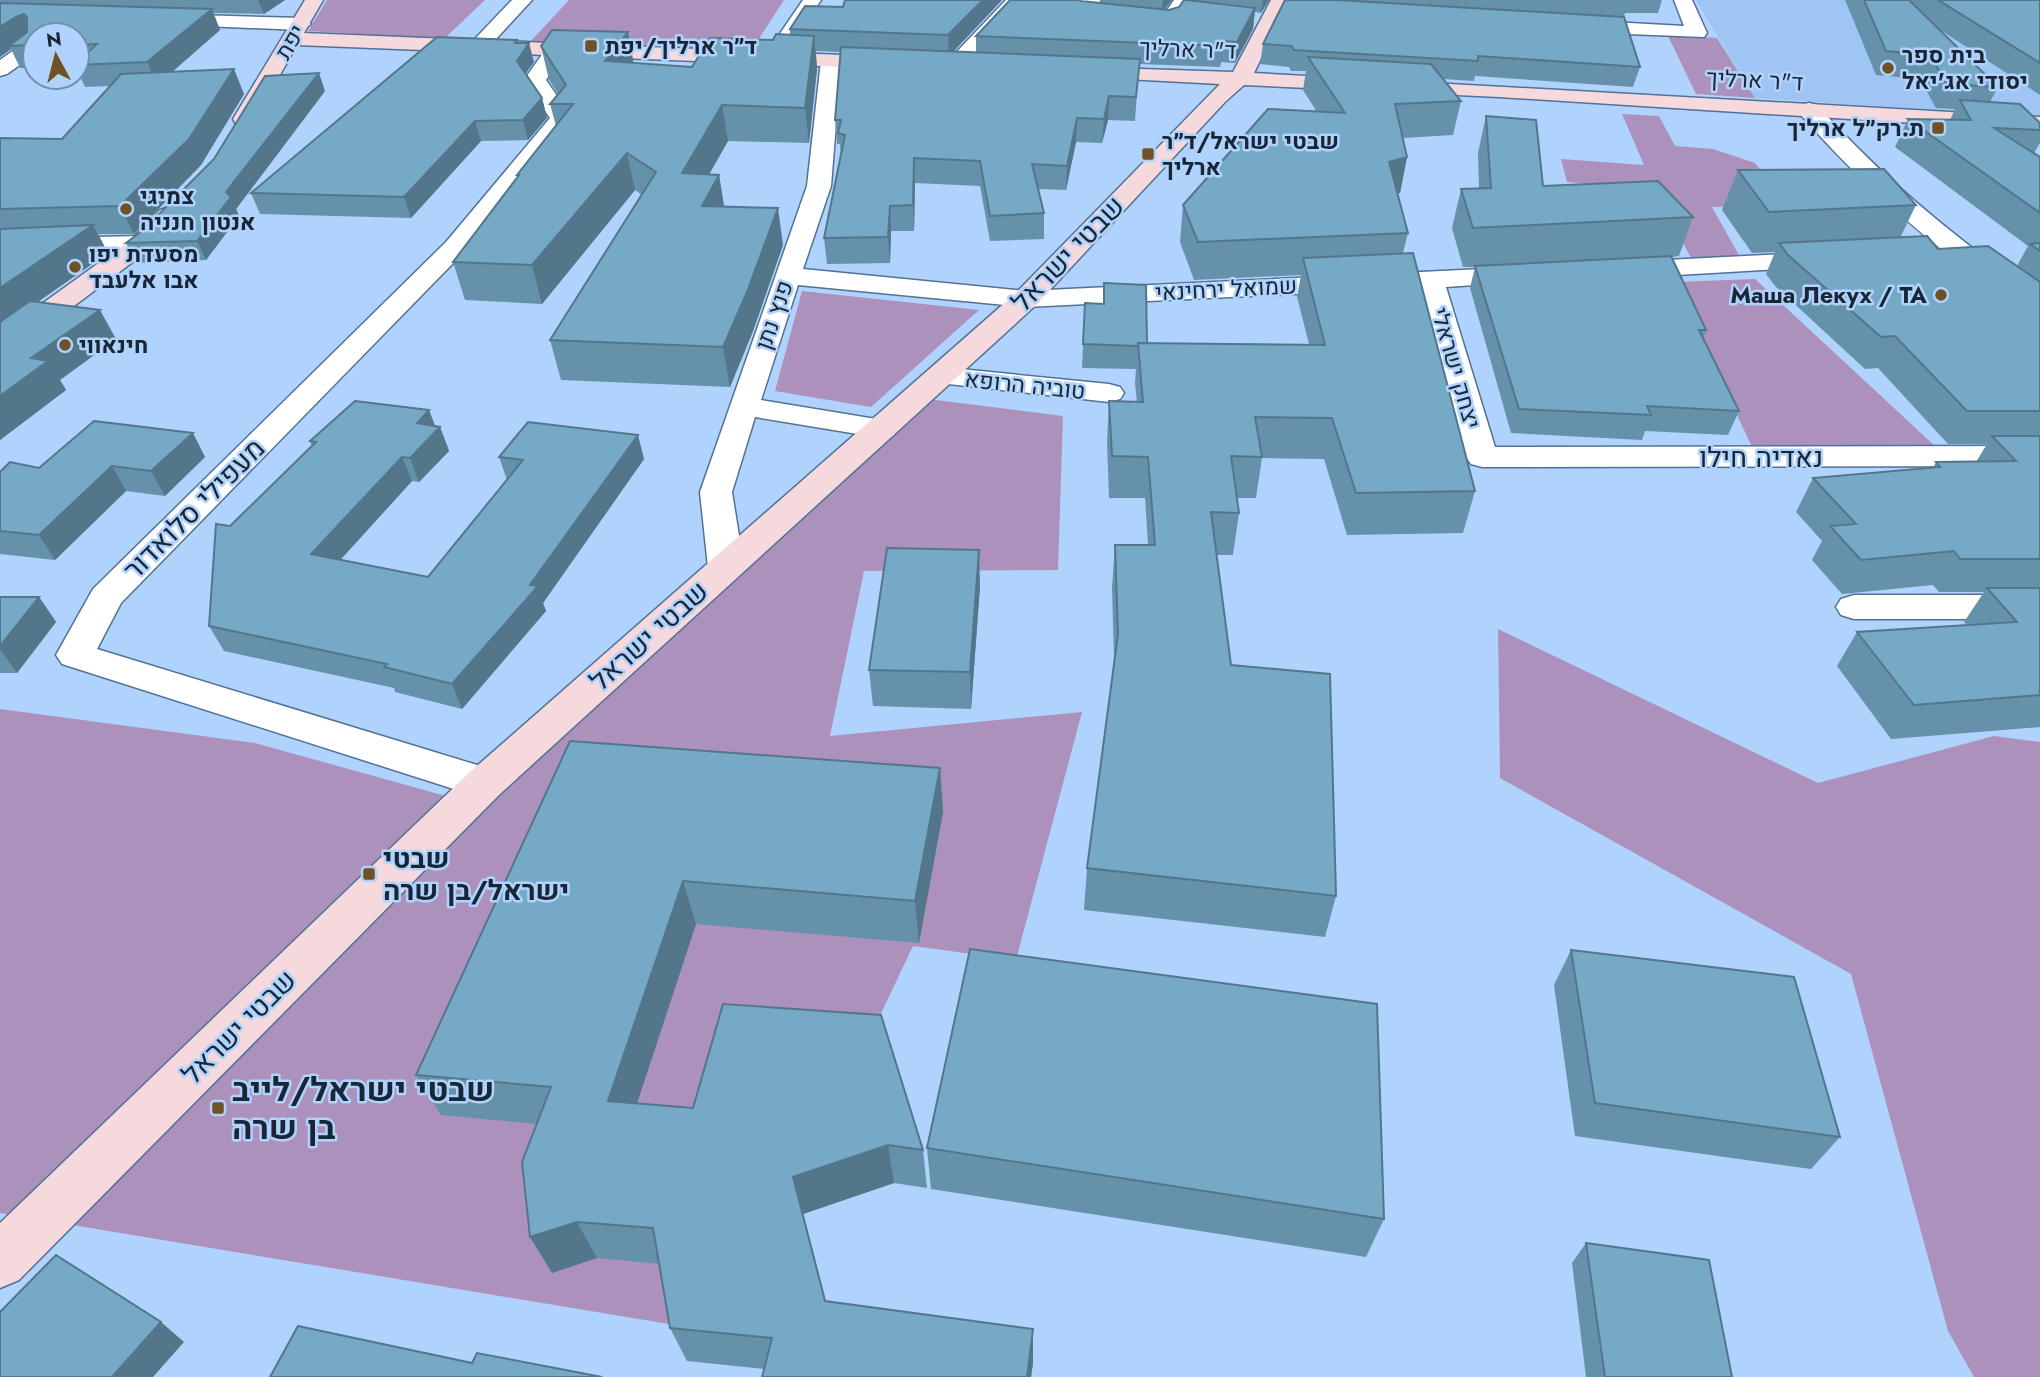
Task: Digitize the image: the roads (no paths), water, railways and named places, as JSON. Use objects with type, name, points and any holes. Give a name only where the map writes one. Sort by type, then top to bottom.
[{"type":"street","name":"יפת","points":[[231,139],[314,0]]},
{"type":"street","points":[[478,47],[523,0]]},
{"type":"street","points":[[774,58],[812,0]]},
{"type":"street","points":[[982,66],[948,65],[1016,0]]},
{"type":"street","points":[[1085,0],[1092,0]]},
{"type":"street","points":[[1092,0],[1082,13],[1168,22],[1180,5],[1202,14]]},
{"type":"street","points":[[1562,25],[1697,33],[1683,0]]},
{"type":"street","points":[[1242,19],[1275,10],[1303,9]]},
{"type":"street","name":"שבטי ישראל","points":[[0,1261],[485,783],[1026,299],[1229,87],[1275,10]]},
{"type":"street","points":[[140,20],[478,47],[914,64]]},
{"type":"street","name":"מעפילי סלואדור","points":[[485,783],[75,655],[106,597],[455,247],[561,118],[535,80],[555,50]]},
{"type":"street","points":[[0,70],[21,54]]},
{"type":"street","name":"פנץ נתן","points":[[726,567],[716,492],[819,186],[831,61]]},
{"type":"street","name":"ד\"ר ארליך","points":[[1061,70],[1181,75],[1229,87],[1808,110],[2040,124]]},
{"type":"street","points":[[1181,75],[1207,85],[1229,87]]},
{"type":"street","points":[[1808,110],[1854,161],[1959,254],[2040,310]]},
{"type":"street","points":[[0,348],[141,244],[185,198]]},
{"type":"street","points":[[0,247],[141,244]]},
{"type":"street","points":[[1927,255],[1959,254]]},
{"type":"street","points":[[1604,271],[1848,259]]},
{"type":"street","name":"שמואל ירחינאי","points":[[788,276],[1026,299],[1549,274]]},
{"type":"street","name":"יצחק ישראלי","points":[[1430,279],[1482,457]]},
{"type":"street","name":"טוביה הרופא","points":[[940,376],[1109,393]]},
{"type":"street","points":[[743,406],[882,429]]},
{"type":"street","name":"נאדיה חילו","points":[[1482,457],[2040,456]]},
{"type":"street","points":[[1854,607],[2040,607]]},
{"type":"place","name":"ד״ר ארליך/יפת","points":[[591,46]]},
{"type":"place","name":"בית ספר יסודי אג'יאל","points":[[1888,68]]},
{"type":"place","name":"ת.רק״ל ארליך","points":[[1938,128]]},
{"type":"place","name":"שבטי ישראל/ד״ר ארליך","points":[[1148,154]]},
{"type":"place","name":"צמיגי אנטון חנניה","points":[[126,209]]},
{"type":"place","name":"מסעדת יפו אבו אלעבד","points":[[75,267]]},
{"type":"place","name":"Маша Лекух / ТА","points":[[1941,295]]},
{"type":"place","name":"חינאווי","points":[[65,345]]},
{"type":"place","name":"שבטי ישראל/בן שרה","points":[[369,874]]},
{"type":"place","name":"שבטי ישראל/לייב בן שרה","points":[[218,1108]]}]
